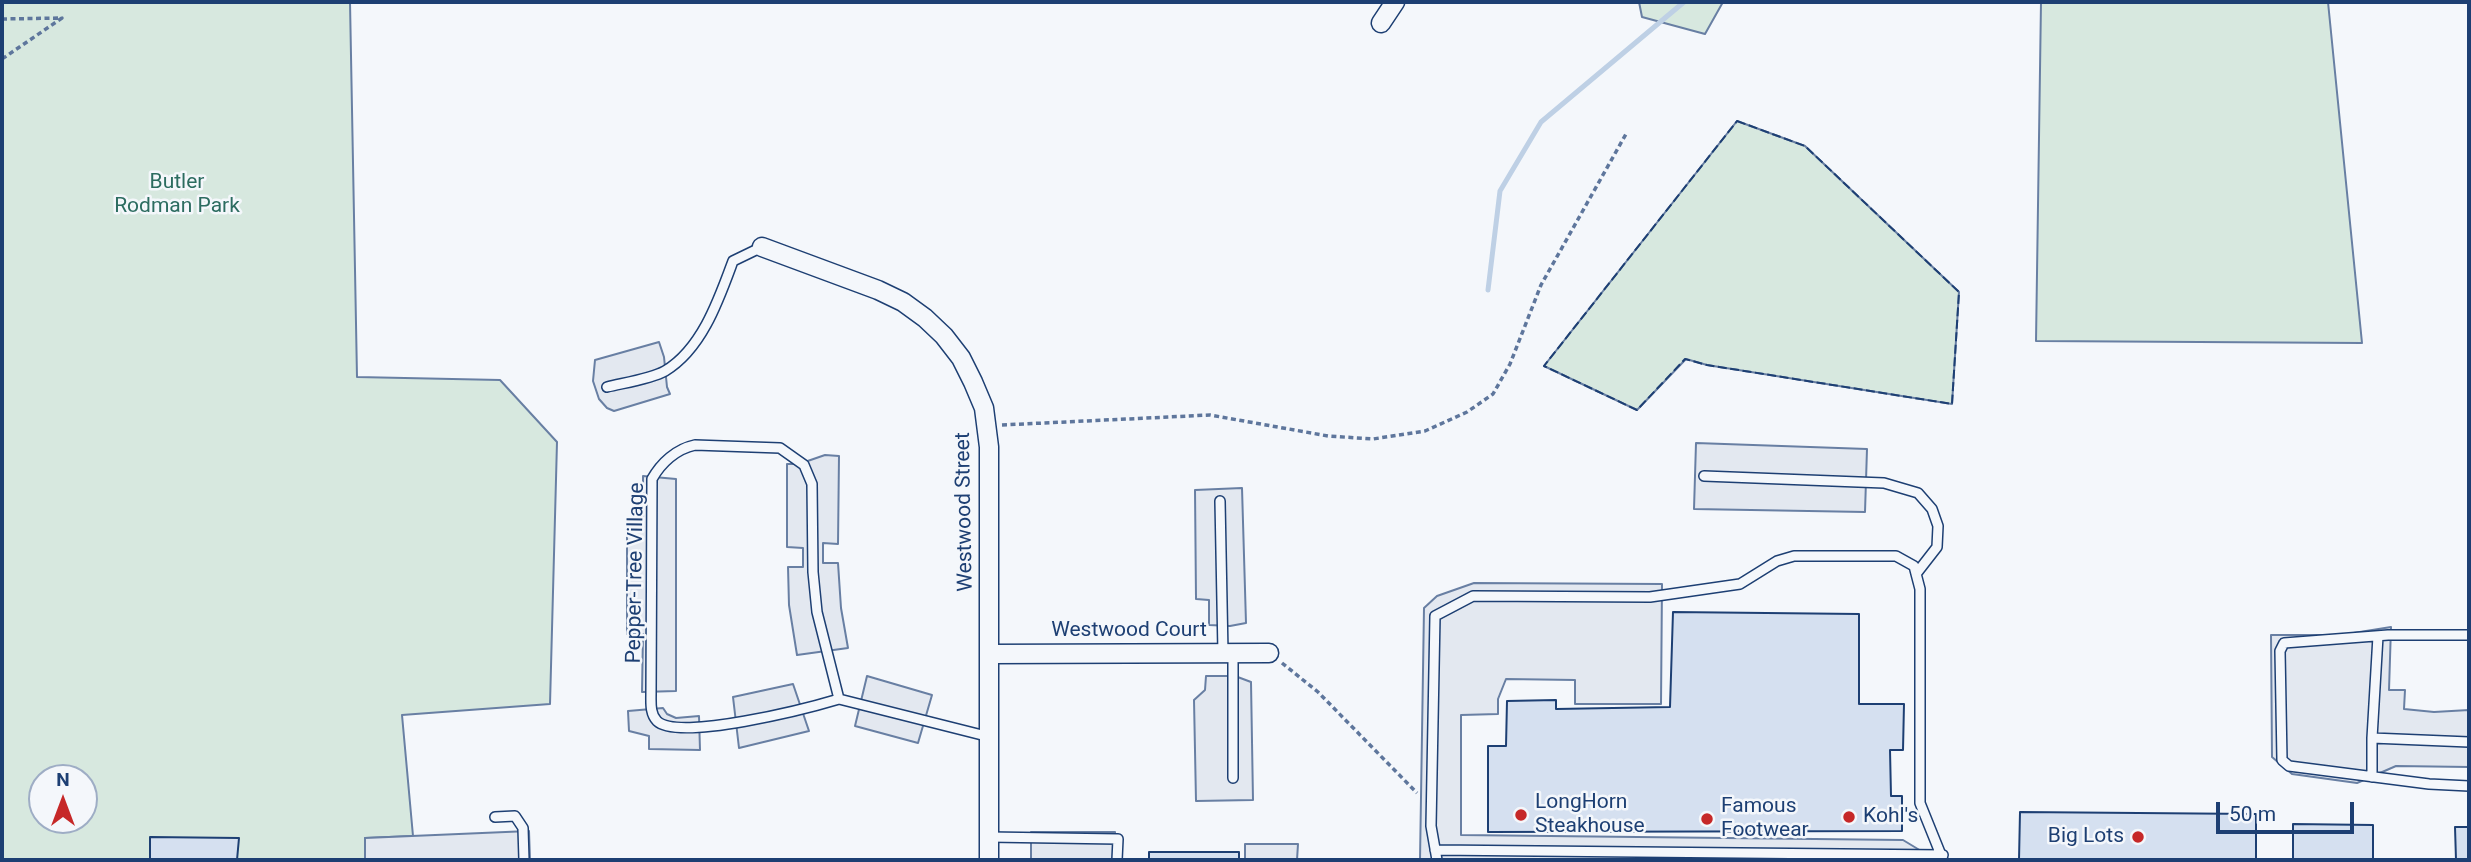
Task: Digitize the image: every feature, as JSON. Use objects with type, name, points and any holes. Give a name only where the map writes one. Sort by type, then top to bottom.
[{"type":"street","points":[[1381,23],[1395,2]]},
{"type":"street","name":"Westwood Street","points":[[762,247],[903,302],[944,336],[961,358],[984,408],[989,447],[989,860]]},
{"type":"street","name":"Westwood Court","points":[[990,654],[1269,653]]},
{"type":"lane","points":[[607,387],[664,371],[684,354],[713,316],[733,261],[762,247]]},
{"type":"lane","name":"Pepper-Tree Village","points":[[839,699],[817,612],[813,572],[812,484],[804,465],[780,448],[762,446],[695,445],[674,454],[659,467],[652,479],[650,494],[651,694],[656,721],[675,729],[692,729],[745,722],[839,699],[990,737]]},
{"type":"lane","points":[[1704,476],[1884,483],[1918,493],[1932,509],[1938,526],[1937,547],[1916,574]]},
{"type":"lane","points":[[1220,502],[1233,778]]},
{"type":"lane","points":[[1435,850],[1943,858],[1920,803],[1920,589],[1914,566],[1896,556],[1794,556],[1777,561],[1741,584],[1650,597],[1473,596],[1435,616],[1431,826],[1435,850],[1437,860]]},
{"type":"lane","points":[[2469,635],[2378,636],[2284,643],[2280,652],[2282,760],[2289,766],[2469,786]]},
{"type":"lane","points":[[2372,777],[2378,636]]},
{"type":"lane","points":[[2372,738],[2469,742]]},
{"type":"lane","points":[[495,817],[515,816],[523,828],[524,860]]},
{"type":"lane","points":[[989,837],[1118,839],[1117,860]]},
{"type":"path","points":[[2,19],[62,18],[2,59]]},
{"type":"path","points":[[986,426],[1210,415],[1299,432],[1373,439],[1425,431],[1467,412],[1493,394],[1510,364],[1541,285],[1626,134]]},
{"type":"path","points":[[1269,653],[1318,692],[1431,808]]},
{"type":"green space","name":"Butler Rodman Park","points":[[2,2],[350,2],[357,377],[500,380],[557,442],[550,704],[402,715],[413,836],[365,838],[365,860],[2,860]]},
{"type":"green space","points":[[1639,2],[1723,2],[1705,34],[1642,17]]},
{"type":"green space","points":[[2041,2],[2328,2],[2362,343],[2036,341]]},
{"type":"green space","points":[[1737,121],[1805,146],[1959,292],[1952,404],[1707,365],[1686,359],[1637,410],[1544,366]]},
{"type":"shaded area","points":[[659,342],[670,394],[614,411],[607,408],[599,399],[593,381],[595,360]]},
{"type":"shaded area","points":[[1696,443],[1867,449],[1865,512],[1694,509]]},
{"type":"shaded area","points":[[825,455],[839,456],[838,544],[823,543],[823,563],[838,563],[841,608],[848,648],[797,655],[789,605],[788,567],[803,567],[803,548],[787,547],[787,464],[799,464]]},
{"type":"shaded area","points":[[643,476],[676,479],[676,691],[642,692],[643,634],[627,634],[627,517],[643,518]]},
{"type":"shaded area","points":[[1242,488],[1246,623],[1230,626],[1209,625],[1209,600],[1196,599],[1195,490]]},
{"type":"shaded area","points":[[1474,583],[1662,584],[1661,704],[1575,704],[1575,680],[1506,679],[1498,699],[1498,714],[1461,715],[1461,835],[1903,840],[1936,860],[1420,860],[1424,608],[1437,596]]},
{"type":"shaded area","points":[[2391,627],[2389,690],[2405,690],[2404,709],[2434,712],[2469,710],[2469,767],[2396,766],[2357,783],[2292,774],[2272,757],[2271,635],[2341,635]]},
{"type":"shaded area","points":[[867,676],[932,695],[918,743],[855,726]]},
{"type":"shaded area","points":[[1206,676],[1235,676],[1251,682],[1253,800],[1196,801],[1194,700],[1205,690]]},
{"type":"shaded area","points":[[793,684],[809,731],[739,748],[733,697]]},
{"type":"shaded area","points":[[663,708],[667,714],[676,718],[699,716],[700,750],[649,749],[649,736],[629,731],[628,711]]},
{"type":"shaded area","points":[[529,831],[530,860],[365,860],[365,838]]},
{"type":"shaded area","points":[[1031,832],[1115,832],[1115,860],[1031,860]]},
{"type":"shaded area","points":[[1245,844],[1298,844],[1297,860],[1245,860]]},
{"type":"building","points":[[1673,612],[1859,614],[1859,704],[1904,704],[1903,750],[1890,750],[1891,796],[1902,796],[1902,831],[1488,832],[1488,746],[1506,746],[1507,701],[1556,700],[1556,709],[1670,707]]},
{"type":"building","name":"Big Lots","points":[[2020,812],[2256,814],[2256,860],[2019,860]]},
{"type":"building","points":[[2293,824],[2373,825],[2373,860],[2293,860]]},
{"type":"building","points":[[2455,827],[2469,827],[2469,860],[2456,860]]},
{"type":"building","points":[[150,837],[239,838],[237,860],[150,860]]},
{"type":"building","points":[[1149,852],[1239,852],[1239,860],[1149,860]]},
{"type":"waterway","points":[[1488,290],[1500,191],[1541,122],[1684,2]]},
{"type":"fence","points":[[1737,121],[1805,146],[1959,292],[1952,404],[1707,365],[1685,359],[1637,410],[1544,366],[1737,121]]},
{"type":"place","name":"LongHorn Steakhouse","points":[[1521,815]]},
{"type":"place","name":"Kohl's","points":[[1849,817]]},
{"type":"place","name":"Famous Footwear","points":[[1707,819]]},
{"type":"place","name":"Big Lots","points":[[2138,837]]}]
